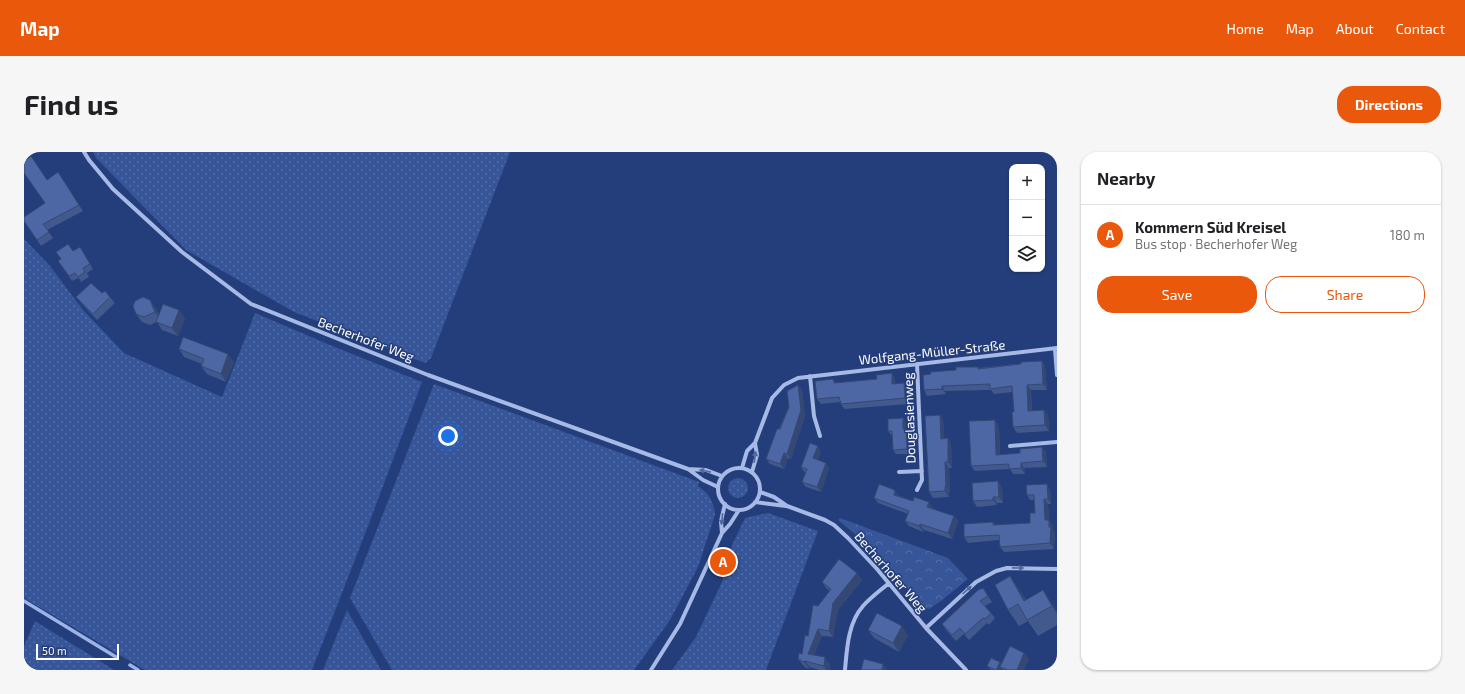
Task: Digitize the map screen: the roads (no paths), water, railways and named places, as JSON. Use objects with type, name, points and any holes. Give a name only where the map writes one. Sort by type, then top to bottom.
[{"type":"street","name":"Becherhofer Weg","points":[[84,152],[113,189],[182,252],[251,304],[428,375],[688,469],[703,480],[718,487]]},
{"type":"street","name":"Wolfgang-Müller-Straße","points":[[742,468],[747,451],[755,442],[772,398],[784,385],[798,378],[1056,348]]},
{"type":"street","points":[[1056,348],[1057,375]]},
{"type":"street","name":"Douglasienweg","points":[[917,364],[922,471],[922,480],[917,490]]},
{"type":"street","points":[[810,376],[814,416],[820,436]]},
{"type":"street","name":"Wolfgang-Müller-Straße","points":[[752,472],[757,455],[755,442]]},
{"type":"street","points":[[1010,446],[1057,442]]},
{"type":"street","points":[[742,468],[752,472],[759,481],[760,492],[755,502],[751,506],[739,510],[725,504],[718,493],[718,487],[722,476],[731,469],[742,468]]},
{"type":"street","name":"Becherhofer Weg","points":[[688,469],[706,470],[722,476]]},
{"type":"street","name":"Douglasienweg","points":[[899,472],[922,471]]},
{"type":"street","name":"Becherhofer Weg","points":[[760,492],[774,497],[787,506]]},
{"type":"street","name":"Becherhofer Weg","points":[[755,502],[787,506],[825,520],[834,525],[848,538],[889,583],[926,628],[966,670]]},
{"type":"street","points":[[722,533],[721,521],[725,504]]},
{"type":"street","points":[[651,670],[680,624],[722,533],[739,510]]},
{"type":"street","points":[[926,628],[976,582],[996,571],[1007,568],[1057,569]]},
{"type":"street","points":[[845,670],[849,637],[854,620],[863,606],[889,583]]},
{"type":"waterway","points":[[24,601],[116,657]]},
{"type":"waterway","points":[[130,665],[138,670]]},
{"type":"place","name":"Kommern Süd Kreisel","points":[[723,562]]}]
